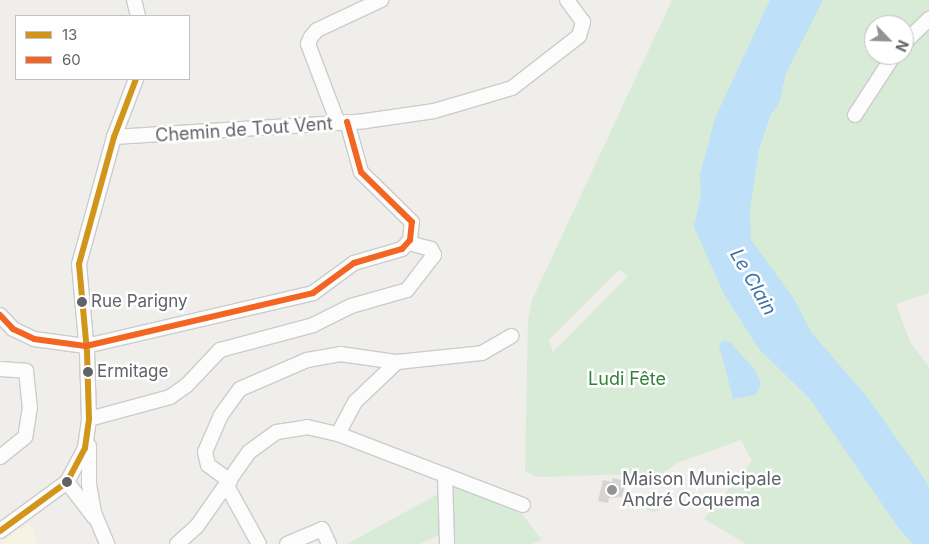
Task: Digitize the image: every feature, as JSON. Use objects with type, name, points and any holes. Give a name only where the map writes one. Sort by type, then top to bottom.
[{"type":"street","points":[[134,0],[138,15]]},
{"type":"street","points":[[0,315],[13,329],[34,339],[86,346],[313,293],[354,263],[402,249],[408,243],[413,230],[410,217],[361,172],[343,122],[308,44],[311,36],[317,30],[381,0]]},
{"type":"street","name":"Chemin de Tout Vent","points":[[114,136],[242,130],[343,122],[434,111],[512,88],[580,36],[583,22],[567,0]]},
{"type":"street","points":[[914,34],[929,20]]},
{"type":"street","points":[[855,114],[887,65]]},
{"type":"street","points":[[95,517],[89,484],[86,346],[79,264],[114,136],[136,80]]},
{"type":"street","points":[[89,424],[170,397],[186,386],[220,350],[313,325],[351,306],[407,290],[432,260],[432,250],[408,243]]},
{"type":"street","points":[[259,544],[229,484],[208,465],[205,452],[221,415],[240,389],[307,360],[340,354],[397,362],[482,353],[512,336]]},
{"type":"street","points":[[338,434],[356,402],[397,362]]},
{"type":"street","points":[[0,369],[26,371],[30,407],[25,438],[0,457]]},
{"type":"street","points":[[0,531],[71,477],[89,424]]},
{"type":"street","points":[[177,544],[197,526],[229,484],[249,452],[277,432],[307,427],[338,434],[523,505]]},
{"type":"street","points":[[446,475],[447,544]]},
{"type":"street","points":[[71,477],[95,517],[107,544]]},
{"type":"street","points":[[287,544],[322,529],[329,544]]},
{"type":"shaded area","points":[[30,523],[38,544],[0,544],[0,543]]},
{"type":"green space","name":"Ludi Fête","points":[[672,0],[929,0],[929,293],[896,304],[910,342],[929,367],[929,544],[746,544],[704,519],[752,461],[741,440],[677,463],[663,473],[537,477],[525,471],[528,320],[532,300]],"holes":[[[619,270],[628,276],[553,352],[549,340]]]},
{"type":"green space","points":[[450,481],[517,508],[542,540],[531,544],[451,544]]},
{"type":"green space","points":[[653,492],[660,495],[663,502],[660,509],[653,512],[646,509],[643,502],[646,495]]},
{"type":"green space","points":[[440,493],[443,533],[420,544],[347,544]]},
{"type":"water","name":"Le Clain","points":[[770,0],[823,0],[786,73],[779,104],[771,114],[759,150],[750,209],[751,240],[794,299],[811,332],[868,398],[929,487],[929,544],[913,544],[897,526],[810,399],[759,349],[724,294],[694,227],[701,195],[700,175],[715,118]]},
{"type":"water","points":[[723,340],[730,342],[756,371],[761,384],[756,395],[733,399],[719,345]]},
{"type":"building","name":"Maison Municipale André Coquema","points":[[612,478],[626,481],[622,497],[609,498],[608,503],[598,501],[603,480],[612,482]]},
{"type":"transit line","name":"13","points":[[0,531],[67,482],[85,448],[89,419],[87,352],[79,264],[114,137],[136,80]]},
{"type":"transit line","name":"60","points":[[0,315],[13,329],[34,339],[86,346],[313,293],[354,263],[402,249],[410,240],[412,222],[361,172],[347,122]]},
{"type":"place","name":"Rue Parigny","points":[[82,302]]},
{"type":"place","name":"Ermitage","points":[[88,372]]},
{"type":"place","name":"Maison Municipale André Coquema","points":[[612,490]]}]
